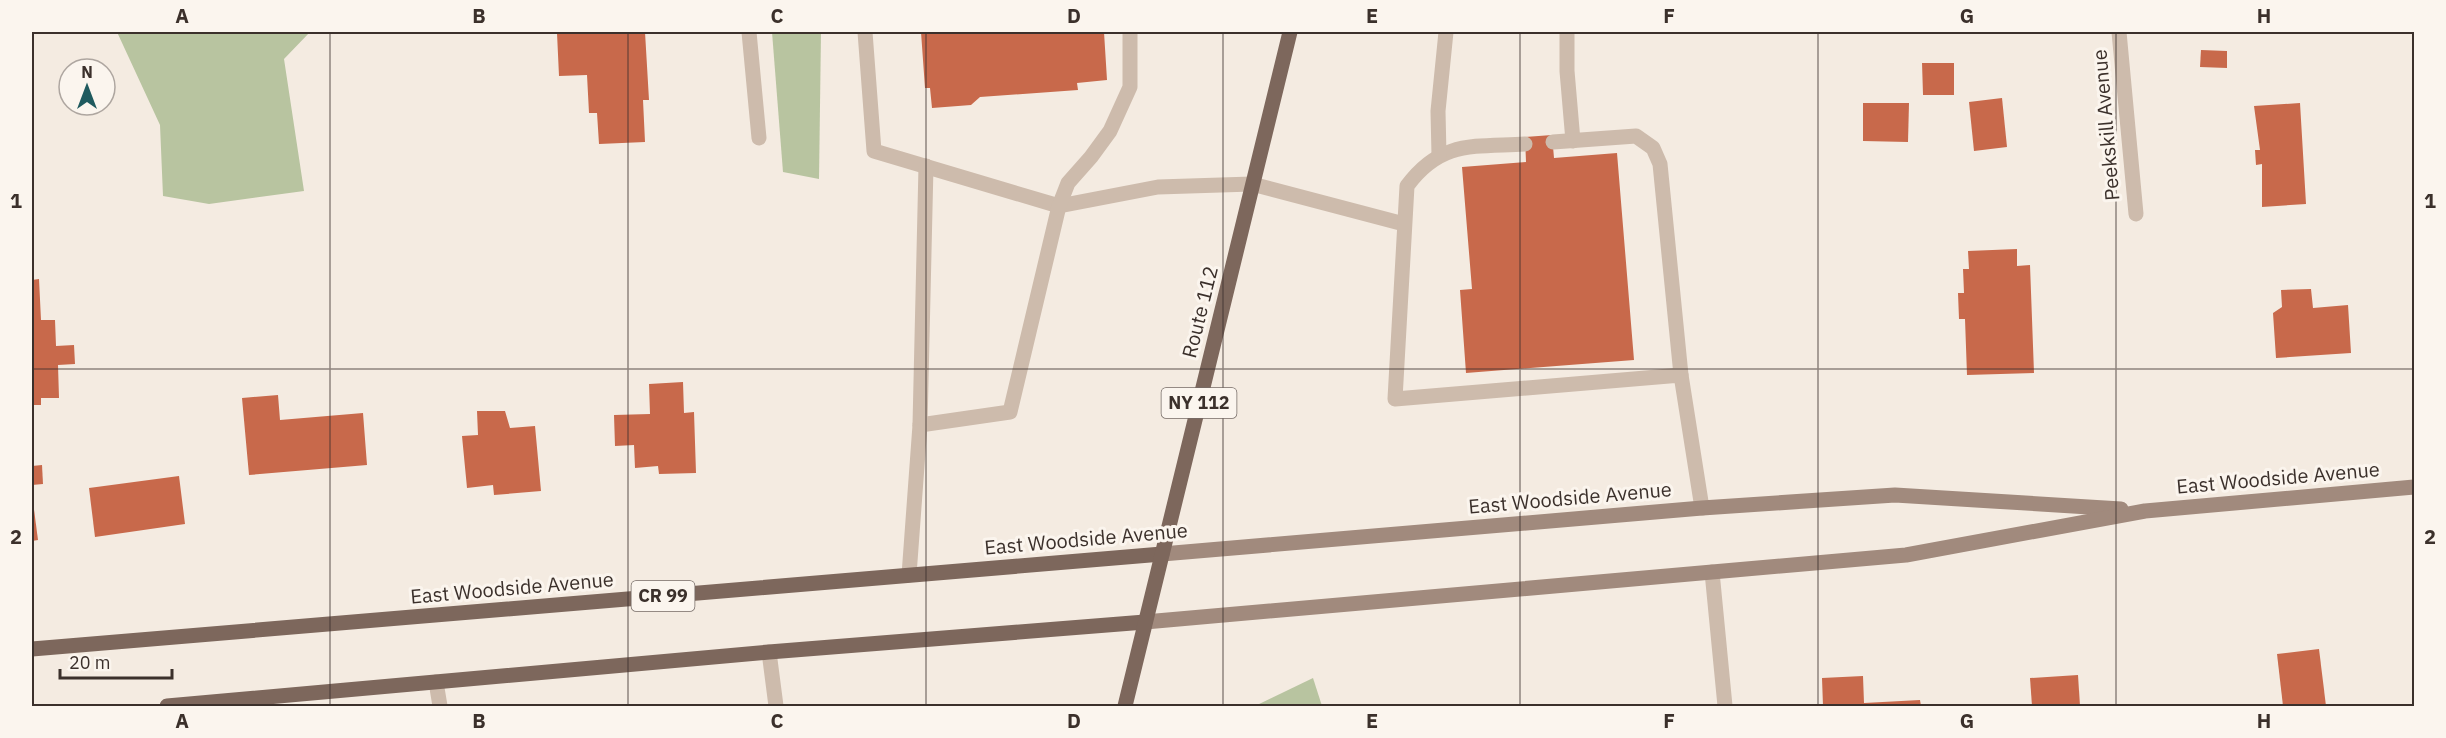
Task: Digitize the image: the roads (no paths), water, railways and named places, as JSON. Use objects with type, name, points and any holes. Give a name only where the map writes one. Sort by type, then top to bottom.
[{"type":"main road","name":"Route 112","points":[[1125,706],[1290,32]]},
{"type":"main road","name":"East Woodside Avenue","points":[[167,706],[255,702],[436,682],[770,652],[1145,622],[1906,555],[2145,511],[2415,487]]},
{"type":"main road","name":"East Woodside Avenue","points":[[32,649],[1702,508],[1895,495],[2145,511]]},
{"type":"street","points":[[749,32],[759,138]]},
{"type":"street","points":[[865,32],[874,151],[1059,206],[1158,187],[1252,184],[1404,224]]},
{"type":"street","points":[[920,425],[1010,412],[1059,206],[1068,183],[1110,131],[1130,87],[1130,32]]},
{"type":"street","points":[[1439,155],[1438,111],[1446,32]]},
{"type":"street","points":[[1567,32],[1567,71],[1573,141]]},
{"type":"street","name":"Peekskill Avenue","points":[[2119,32],[2136,214]]},
{"type":"street","points":[[1552,142],[1636,136],[1653,148],[1660,164],[1681,375],[1702,508]]},
{"type":"street","points":[[1525,144],[1457,148],[1439,155],[1419,170],[1407,186],[1395,399],[1681,375]]},
{"type":"street","points":[[909,575],[920,425],[926,166]]},
{"type":"street","points":[[1712,572],[1725,706]]},
{"type":"street","points":[[770,652],[776,706]]},
{"type":"street","points":[[436,682],[440,706]]}]
